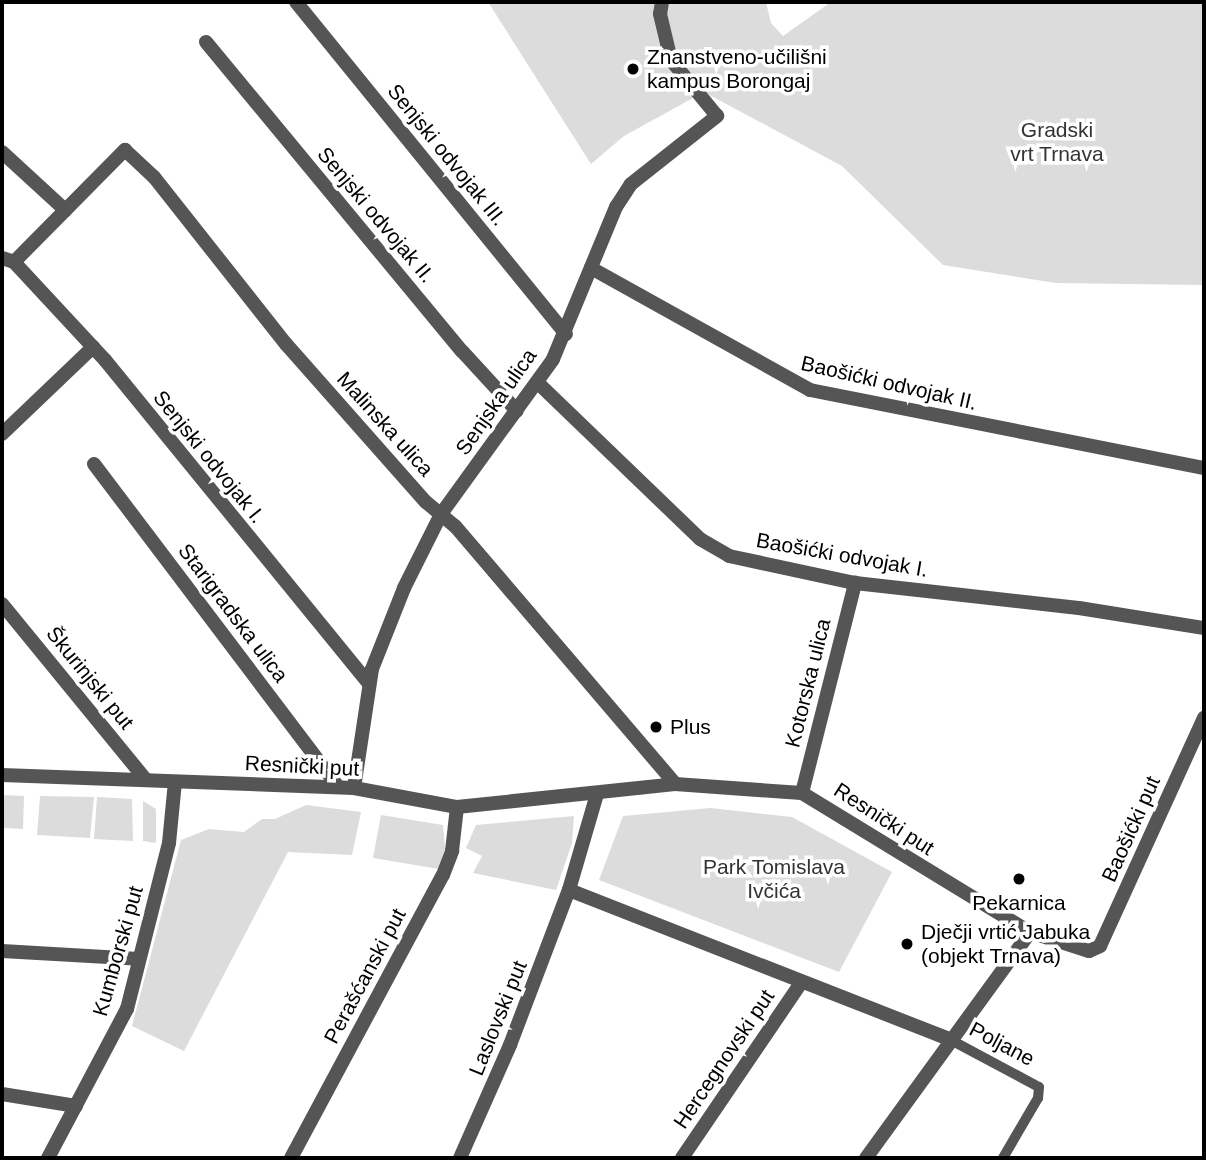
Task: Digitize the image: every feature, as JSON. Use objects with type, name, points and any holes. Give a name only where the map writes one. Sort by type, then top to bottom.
[{"type":"street","name":"Senjski odvojak III.","points":[[296,2],[566,334]]},
{"type":"street","name":"Senjska ulica","points":[[354,788],[368,682],[404,588],[441,514],[538,383],[566,334],[591,268],[631,184],[717,116],[671,60],[660,14],[662,2]]},
{"type":"street","name":"Senjski odvojak II.","points":[[206,42],[462,351],[517,411]]},
{"type":"street","name":"Malinska ulica","points":[[65,210],[125,150],[154,177],[295,354],[441,514],[675,784]]},
{"type":"street","points":[[2,152],[65,210],[8,260]]},
{"type":"street","name":"Senjski odvojak I.","points":[[8,260],[93,347],[368,682]]},
{"type":"street","name":"Baošićki odvojak II.","points":[[591,268],[810,390],[1204,468]]},
{"type":"street","points":[[2,434],[93,347]]},
{"type":"street","name":"Baošićki odvojak I.","points":[[538,383],[713,549],[855,583],[1079,608],[1204,628]]},
{"type":"street","name":"Starigradska ulica","points":[[94,464],[338,787]]},
{"type":"street","name":"Kotorska ulica","points":[[802,793],[855,583]]},
{"type":"street","name":"Škurinjski put","points":[[2,604],[145,779]]},
{"type":"street","name":"Baošićki put","points":[[1090,951],[1100,946],[1204,718]]},
{"type":"street","name":"Resnički put","points":[[2,775],[354,788],[457,807],[675,784],[802,793],[1030,932],[1090,951]]},
{"type":"street","name":"Kumborski put","points":[[48,1158],[127,1009],[169,843],[175,782]]},
{"type":"street","points":[[597,793],[569,890],[949,1039]]},
{"type":"street","name":"Perašćanski put","points":[[291,1158],[443,875],[452,851],[457,807]]},
{"type":"street","name":"Laslovski put","points":[[460,1158],[510,1045],[569,890]]},
{"type":"street","name":"Poljane","points":[[866,1158],[949,1039],[1030,932]]},
{"type":"street","points":[[2,950],[139,959]]},
{"type":"street","name":"Hercegnovski put","points":[[682,1158],[801,983]]},
{"type":"street","points":[[2,1094],[76,1106]]},
{"type":"lane","name":"Poljane","points":[[949,1039],[1039,1087],[1038,1098],[1003,1158]]},
{"type":"green space","name":"Gradski vrt Trnava","points":[[488,2],[766,2],[771,23],[783,36],[831,2],[1204,2],[1204,285],[1056,283],[943,265],[842,166],[704,92],[624,136],[591,164]]},
{"type":"green space","points":[[2,795],[24,796],[23,829],[2,828]]},
{"type":"green space","points":[[40,796],[94,797],[90,838],[37,835]]},
{"type":"green space","points":[[97,797],[132,799],[133,841],[94,839]]},
{"type":"green space","points":[[143,801],[156,809],[156,843],[143,841]]},
{"type":"green space","points":[[306,805],[361,812],[352,855],[288,852],[184,1051],[132,1026],[181,840],[209,829],[244,832],[262,819],[275,819]]},
{"type":"green space","name":"Park Tomislava Ivčića","points":[[711,808],[792,817],[892,872],[839,972],[599,880],[623,816]]},
{"type":"green space","points":[[381,815],[443,825],[445,849],[439,869],[373,858]]},
{"type":"green space","points":[[574,816],[572,843],[556,890],[473,873],[482,856],[466,848],[476,825]]},
{"type":"place","name":"Znanstveno-učilišni kampus Borongaj","points":[[633,69]]},
{"type":"place","name":"Plus","points":[[656,727]]},
{"type":"place","name":"Pekarnica","points":[[1019,879]]},
{"type":"place","name":"Dječji vrtić Jabuka (objekt Trnava)","points":[[907,944]]}]
